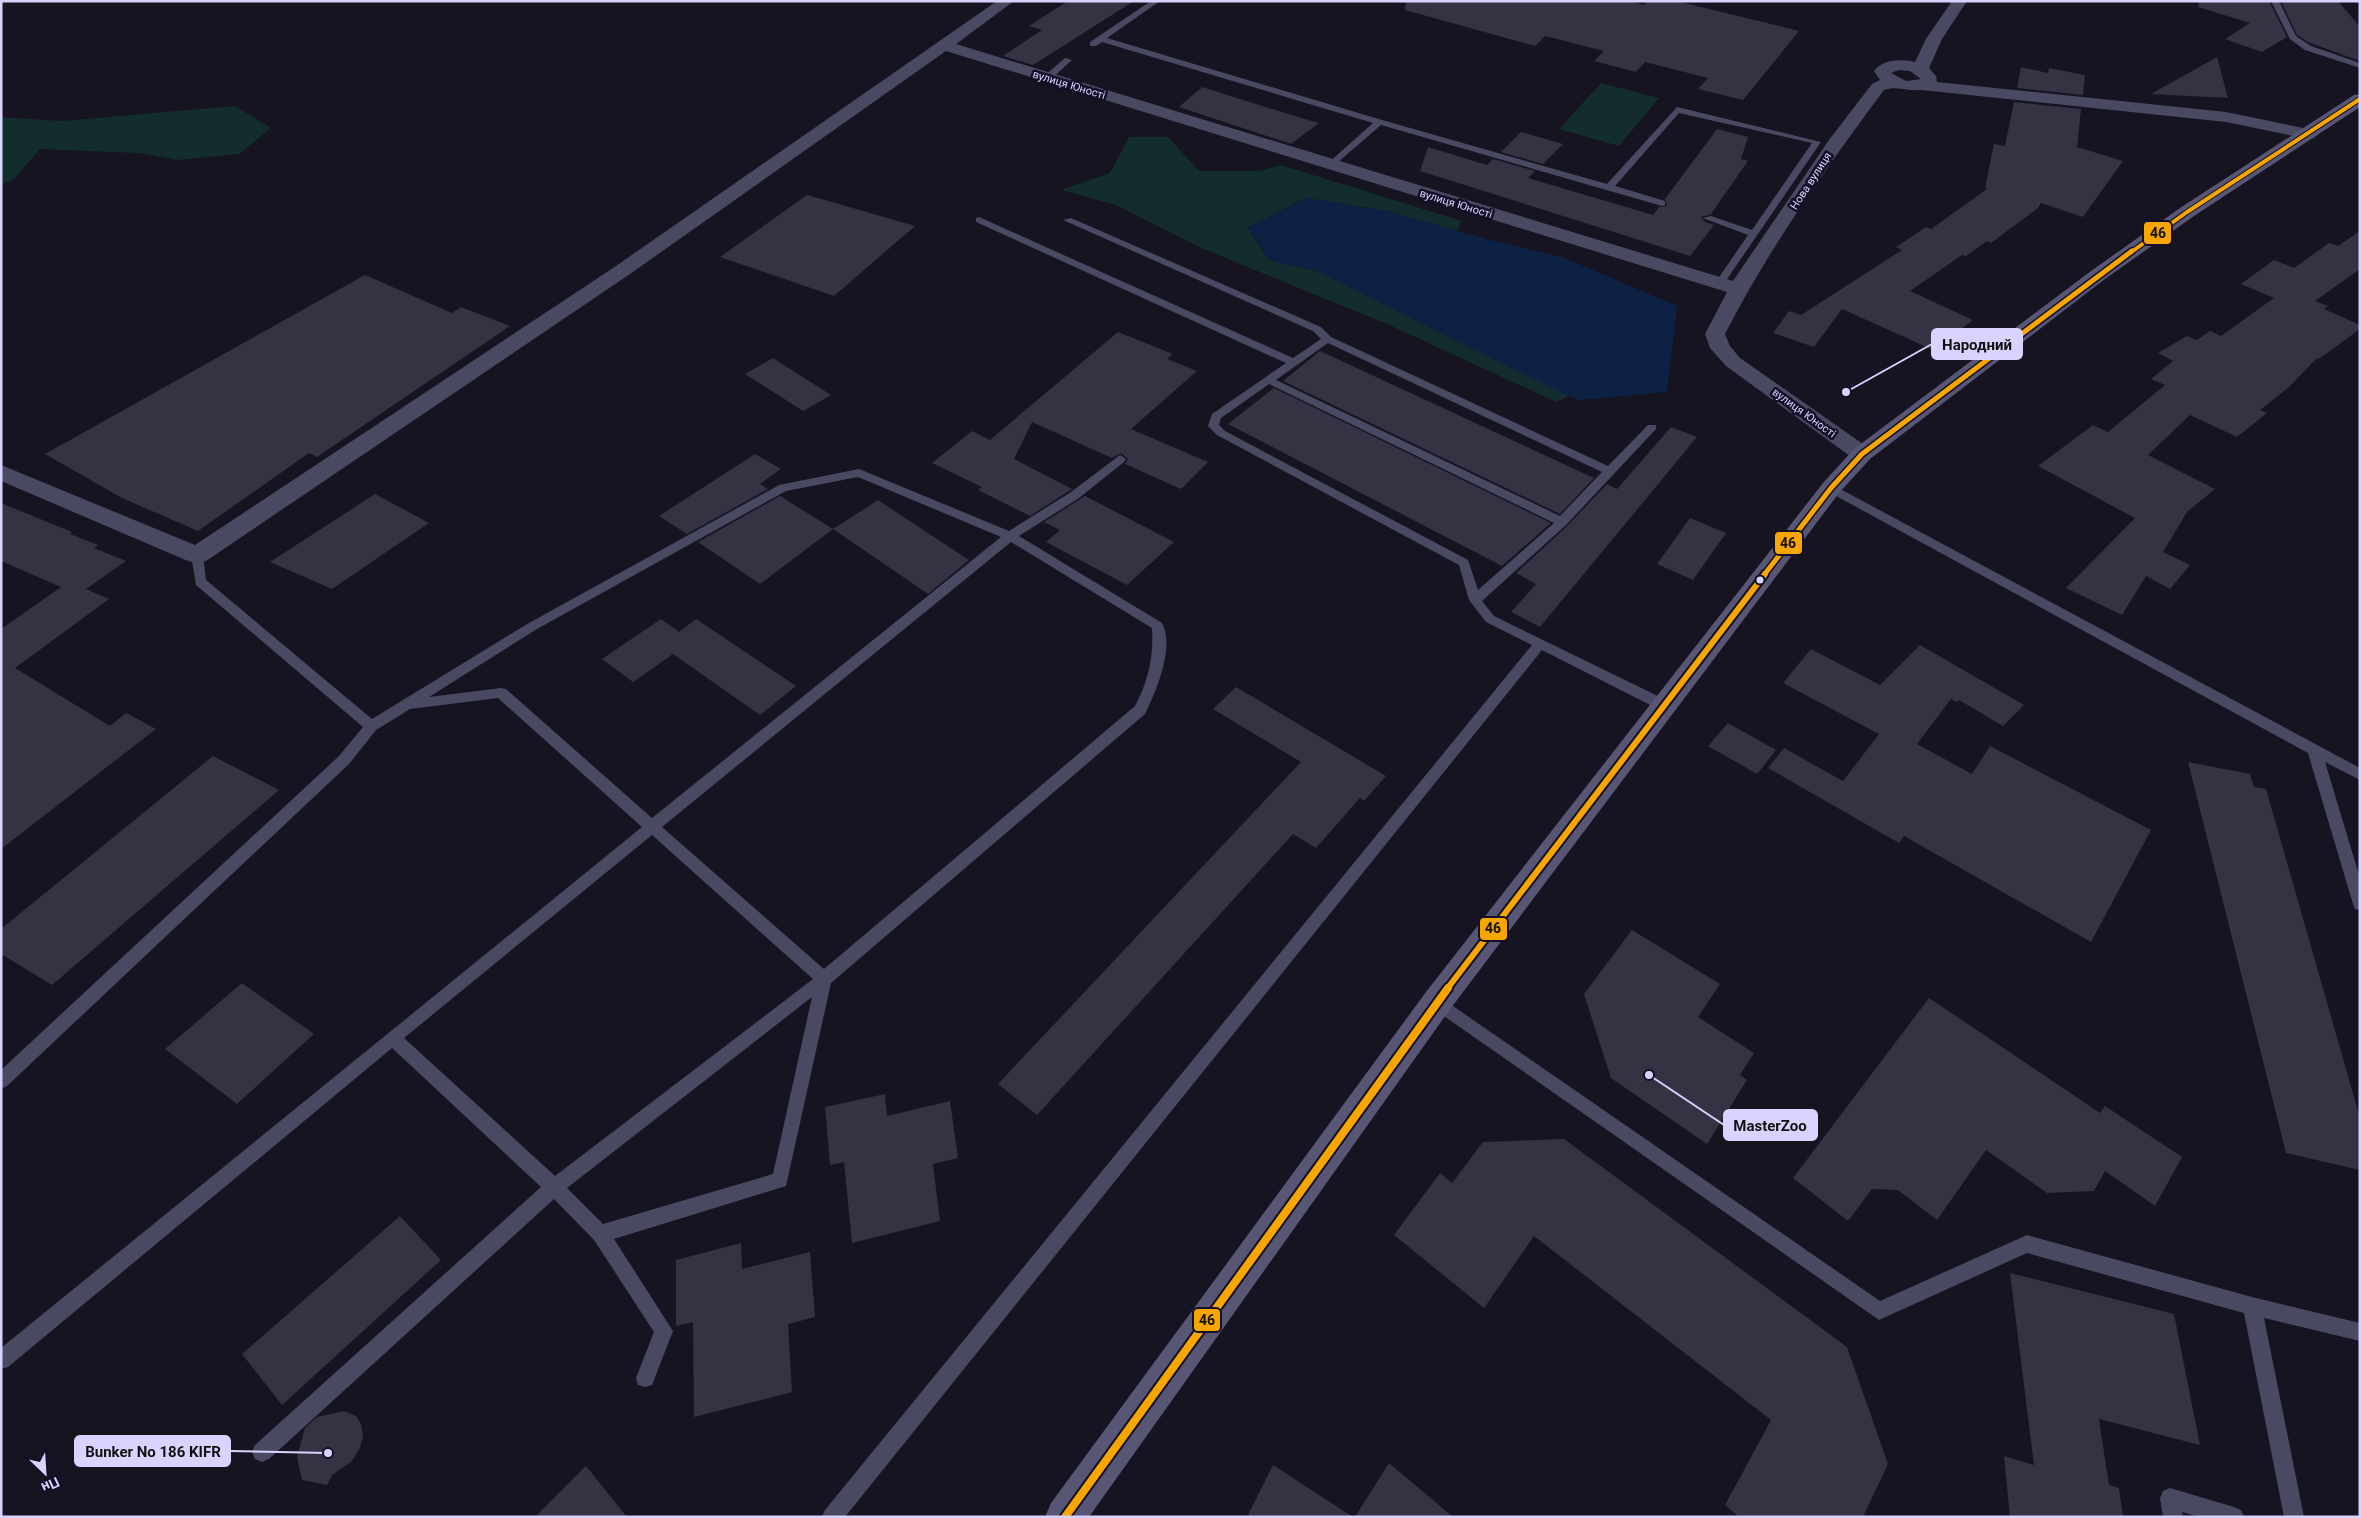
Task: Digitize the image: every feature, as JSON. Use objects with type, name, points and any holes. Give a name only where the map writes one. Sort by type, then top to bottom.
[{"type":"street","points":[[1,472],[197,555],[623,270],[1007,1]]},
{"type":"street","points":[[1960,1],[1934,40],[1921,77],[2226,117],[2308,134]]},
{"type":"street","name":"вулиця Юності","points":[[944,45],[1330,166],[1738,289],[1716,334],[1720,348],[1733,362],[1862,454]]},
{"type":"street","name":"Нова вулиця","points":[[1738,289],[1839,138],[1878,87],[1891,81],[1886,78],[1882,70],[1890,66],[1904,65],[1921,77]]},
{"type":"street","points":[[1065,1517],[1437,1002],[1831,488],[1862,454],[2098,274],[2187,212],[2360,99]]},
{"type":"lane","points":[[1093,44],[1156,1]]},
{"type":"lane","points":[[2275,1],[2293,37],[2308,48],[2360,66]]},
{"type":"lane","points":[[1101,38],[1379,122],[1662,203]]},
{"type":"lane","points":[[1047,78],[1068,60]]},
{"type":"lane","points":[[1609,187],[1677,110],[1817,142],[1720,283]]},
{"type":"lane","points":[[1330,166],[1379,122]]},
{"type":"lane","points":[[1708,218],[1754,234]]},
{"type":"lane","points":[[979,220],[1295,362]]},
{"type":"lane","points":[[1068,220],[1318,329],[1327,339],[1609,471]]},
{"type":"lane","points":[[1327,339],[1270,381],[1216,416],[1213,426],[1221,433],[1464,563],[1475,600],[1490,619],[1663,705]]},
{"type":"lane","points":[[1270,381],[1562,522]]},
{"type":"lane","points":[[1475,600],[1562,522],[1652,427]]},
{"type":"lane","points":[[1,1360],[392,1038],[1010,536],[1075,495],[1120,459]]},
{"type":"lane","points":[[1,1081],[344,760],[371,726],[532,626],[783,488],[859,473],[1010,536],[1158,626],[1161,648],[1150,691],[1140,710],[824,979],[554,1186],[262,1452]]},
{"type":"lane","points":[[1831,488],[2360,775]]},
{"type":"lane","points":[[197,555],[200,582],[371,726]]},
{"type":"lane","points":[[832,1517],[1540,644]]},
{"type":"lane","points":[[405,705],[501,693],[824,979]]},
{"type":"lane","points":[[2314,750],[2360,904]]},
{"type":"lane","points":[[600,1234],[780,1180],[824,979]]},
{"type":"lane","points":[[1437,1002],[1879,1311],[2027,1244],[2252,1306],[2360,1332]]},
{"type":"lane","points":[[392,1038],[554,1186],[600,1234],[664,1331],[645,1378]]},
{"type":"lane","points":[[2252,1306],[2294,1517]]},
{"type":"lane","points":[[2173,1517],[2170,1498],[2234,1517]]},
{"type":"green space","points":[[1601,83],[1659,98],[1619,146],[1559,129]]},
{"type":"green space","points":[[235,106],[271,128],[239,154],[178,160],[139,153],[40,149],[14,179],[1,185],[1,117],[62,121]]},
{"type":"green space","points":[[1129,137],[1168,137],[1199,171],[1259,171],[1281,165],[1462,221],[1456,231],[1387,211],[1306,198],[1248,228],[1269,260],[1318,271],[1580,391],[1556,402],[1387,324],[1201,248],[1116,205],[1061,190],[1110,173]]},
{"type":"water","points":[[1306,198],[1387,211],[1490,240],[1563,257],[1677,306],[1667,392],[1578,400],[1318,271],[1269,260],[1248,228]]},
{"type":"building","points":[[1068,1],[1134,1],[1033,65],[1003,56],[1042,30],[1029,26]]},
{"type":"building","points":[[1406,1],[1629,1],[1644,5],[1648,1],[1677,1],[1799,31],[1743,100],[1698,89],[1708,78],[1645,62],[1636,72],[1594,61],[1604,51],[1545,36],[1535,46],[1405,10]]},
{"type":"building","points":[[2199,1],[2269,1],[2287,37],[2262,52],[2225,39],[2250,23],[2198,7]]},
{"type":"building","points":[[2281,1],[2338,1],[2360,27],[2360,61],[2308,42],[2297,35]]},
{"type":"building","points":[[2217,57],[2228,98],[2151,94]]},
{"type":"building","points":[[2021,67],[2048,73],[2049,68],[2085,75],[2083,95],[2017,88]]},
{"type":"building","points":[[1202,87],[1319,123],[1291,144],[1179,107]]},
{"type":"building","points":[[2014,102],[2081,109],[2077,147],[2123,161],[2083,217],[2041,203],[2038,208],[1991,243],[1987,241],[1966,256],[1962,255],[1910,291],[1973,320],[1933,350],[1842,309],[1814,347],[1773,333],[1789,311],[1801,315],[1902,250],[1896,247],[1926,227],[1931,229],[1987,189],[1985,188],[1994,144],[2005,146]]},
{"type":"building","points":[[1717,129],[1748,137],[1741,159],[1748,161],[1711,214],[1701,217],[1705,222],[1714,225],[1690,256],[1420,171],[1428,147],[1487,165],[1493,159],[1535,171],[1528,178],[1653,215],[1659,207],[1667,206],[1665,199]]},
{"type":"building","points":[[1521,132],[1563,144],[1543,164],[1501,152]]},
{"type":"building","points":[[807,195],[915,226],[834,296],[720,257]]},
{"type":"building","points":[[2360,231],[2360,269],[2315,301],[2328,306],[2324,309],[2360,325],[2360,329],[2319,359],[2317,358],[2288,388],[2260,410],[2267,413],[2237,437],[2190,415],[2148,455],[2215,489],[2187,512],[2163,552],[2190,565],[2170,589],[2146,576],[2122,615],[2066,588],[2135,518],[2038,466],[2093,425],[2108,432],[2165,385],[2151,379],[2173,361],[2158,353],[2187,336],[2197,340],[2210,331],[2221,336],[2274,298],[2241,284],[2274,260],[2294,268],[2329,243],[2338,246]]},
{"type":"building","points":[[365,275],[452,313],[461,307],[510,326],[317,457],[309,453],[198,531],[122,498],[45,454]]},
{"type":"building","points":[[1118,332],[1173,354],[1167,359],[1197,371],[1131,429],[1208,462],[1181,489],[1125,464],[1128,459],[1121,453],[1112,458],[1032,422],[1014,459],[1072,489],[1030,516],[978,490],[982,487],[932,463],[972,431],[990,440]]},
{"type":"building","points":[[1320,351],[1594,478],[1560,514],[1283,381]]},
{"type":"building","points":[[773,358],[831,395],[803,411],[745,374]]},
{"type":"building","points":[[1274,388],[1551,523],[1502,566],[1228,424]]},
{"type":"building","points":[[1671,427],[1697,437],[1540,627],[1511,612],[1536,584],[1516,573],[1567,526],[1607,484],[1617,489]]},
{"type":"building","points":[[755,454],[781,469],[760,484],[768,489],[687,534],[659,516]]},
{"type":"building","points":[[375,494],[429,523],[332,589],[270,562]]},
{"type":"building","points":[[780,496],[833,529],[760,584],[698,542]]},
{"type":"building","points":[[1085,496],[1174,542],[1127,585],[1046,542],[1060,530],[1044,522]]},
{"type":"building","points":[[878,500],[969,560],[928,594],[833,529]]},
{"type":"building","points":[[1,503],[72,532],[70,534],[98,545],[94,548],[126,561],[86,589],[109,599],[15,668],[110,726],[126,713],[156,729],[1,849],[1,629],[61,587],[1,561]]},
{"type":"building","points":[[1690,518],[1726,533],[1693,580],[1657,564]]},
{"type":"building","points":[[661,619],[679,632],[696,619],[796,686],[760,715],[673,654],[633,682],[602,659]]},
{"type":"building","points":[[1920,645],[2024,705],[2003,726],[1959,700],[1957,702],[1951,699],[1917,744],[1972,774],[1990,746],[2151,830],[2091,942],[1904,836],[1899,843],[1768,768],[1784,748],[1843,781],[1879,734],[1783,683],[1811,649],[1880,685]]},
{"type":"building","points":[[1236,687],[1386,776],[1364,801],[1360,798],[1316,848],[1293,834],[1037,1115],[998,1084],[1301,762],[1213,709]]},
{"type":"building","points":[[1728,723],[1776,750],[1757,774],[1708,746]]},
{"type":"building","points":[[213,756],[279,790],[52,985],[1,954],[1,929]]},
{"type":"building","points":[[2188,762],[2250,774],[2254,787],[2266,789],[2360,1118],[2360,1170],[2286,1153]]},
{"type":"building","points":[[1632,930],[1720,984],[1698,1017],[1754,1053],[1740,1075],[1747,1080],[1707,1144],[1611,1078],[1584,994]]},
{"type":"building","points":[[242,983],[314,1034],[237,1104],[165,1049]]},
{"type":"building","points":[[1929,998],[2100,1113],[2105,1106],[2182,1157],[2155,1206],[2105,1171],[2094,1191],[2047,1193],[1986,1150],[1937,1220],[1898,1190],[1872,1189],[1848,1221],[1793,1178]]},
{"type":"building","points":[[885,1094],[887,1116],[950,1101],[958,1158],[933,1164],[940,1221],[852,1243],[844,1162],[830,1165],[825,1107]]},
{"type":"building","points":[[1564,1139],[1847,1347],[1888,1464],[1863,1517],[1739,1517],[1725,1505],[1771,1420],[1534,1236],[1484,1308],[1394,1235],[1440,1173],[1452,1183],[1483,1142]]},
{"type":"building","points":[[400,1216],[441,1260],[282,1405],[242,1354]]},
{"type":"building","points":[[741,1243],[742,1269],[810,1252],[815,1317],[788,1324],[792,1392],[694,1417],[693,1322],[676,1326],[676,1260]]},
{"type":"building","points":[[2010,1273],[2174,1314],[2200,1445],[2099,1419],[2109,1485],[2119,1488],[2123,1517],[2010,1517],[2004,1456],[2034,1465]]},
{"type":"building","points":[[344,1411],[356,1416],[361,1424],[363,1436],[360,1448],[352,1461],[332,1475],[327,1485],[302,1480],[297,1457],[305,1428],[317,1417]]},
{"type":"building","points":[[1389,1463],[1453,1517],[1355,1517]]},
{"type":"building","points":[[1273,1465],[1353,1517],[1247,1517]]},
{"type":"building","points":[[586,1466],[627,1517],[535,1517]]},
{"type":"transit line","name":"46","points":[[1065,1517],[1437,1002],[1831,488],[1862,454],[2098,275],[2187,212],[2360,99]]},
{"type":"place","name":"Народний","points":[[1846,392]]},
{"type":"place","name":"MasterZoo","points":[[1649,1075]]},
{"type":"place","name":"Bunker No 186 KIFR","points":[[328,1453]]}]
